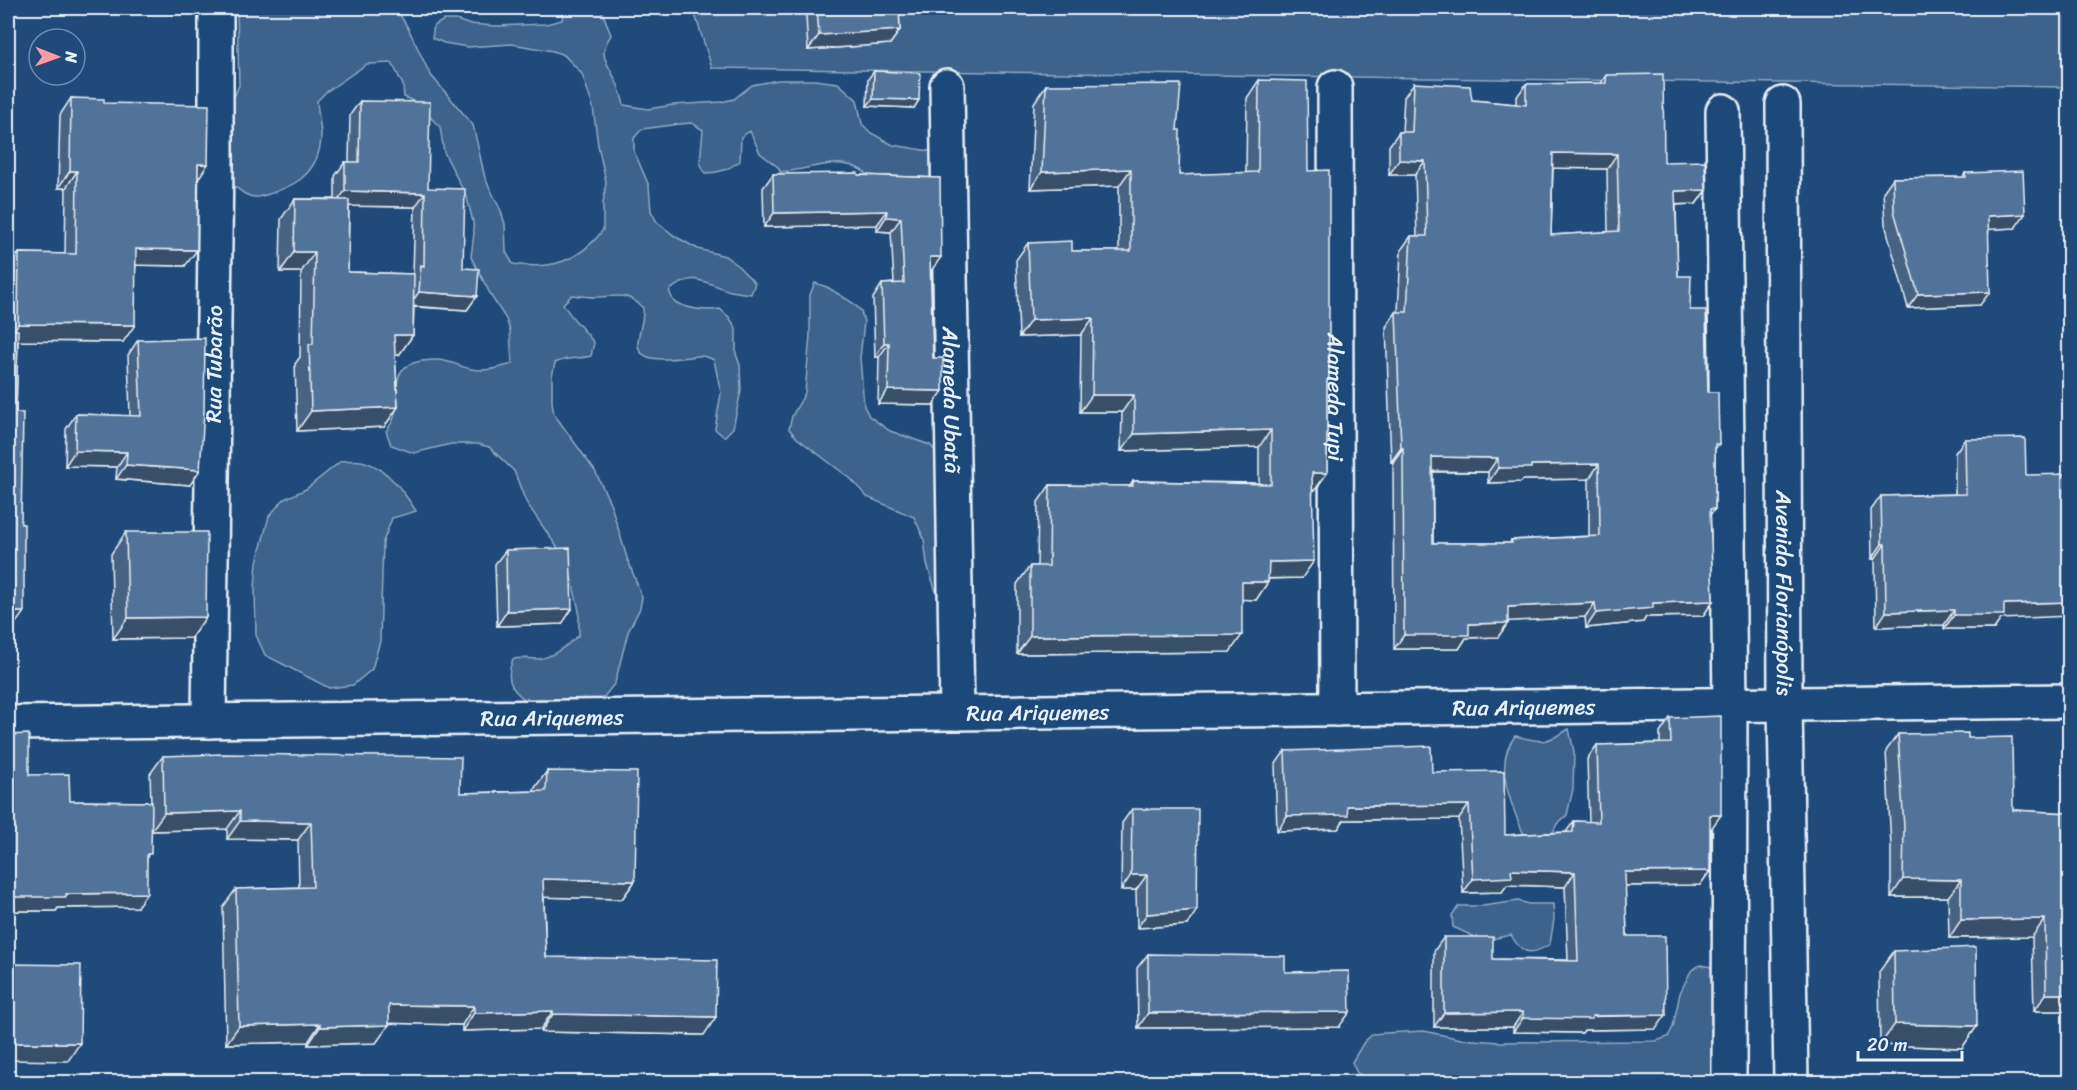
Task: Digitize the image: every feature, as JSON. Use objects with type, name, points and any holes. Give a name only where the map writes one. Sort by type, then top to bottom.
[{"type":"street","name":"Rua Tubarão","points":[[208,721],[216,8]]},
{"type":"street","name":"Alameda Ubatã","points":[[947,86],[957,713]]},
{"type":"street","name":"Alameda Tupi","points":[[1335,87],[1337,709]]},
{"type":"street","name":"Avenida Florianópolis","points":[[1783,104],[1785,704],[1791,1083]]},
{"type":"street","points":[[1723,111],[1730,704],[1728,1083]]},
{"type":"street","name":"Rua Ariquemes","points":[[8,723],[2070,701]]},
{"type":"shaded area","points":[[237,8],[396,8],[430,74],[473,125],[485,178],[505,224],[506,252],[513,264],[539,266],[563,261],[584,250],[603,230],[606,182],[593,107],[582,74],[564,55],[512,44],[468,47],[444,43],[432,38],[434,26],[444,20],[496,26],[546,24],[562,20],[564,8],[601,8],[611,35],[604,54],[619,87],[624,105],[648,109],[721,102],[734,99],[752,85],[778,80],[838,83],[857,100],[862,124],[871,133],[893,145],[929,151],[938,159],[935,182],[872,179],[862,170],[840,164],[780,172],[779,168],[760,153],[750,131],[741,137],[740,161],[724,170],[705,173],[700,163],[703,130],[692,123],[642,129],[634,138],[634,151],[649,186],[651,211],[657,222],[676,237],[698,249],[725,256],[755,283],[751,294],[727,290],[697,280],[685,281],[669,291],[674,302],[685,306],[702,310],[720,309],[736,328],[736,354],[740,365],[741,391],[733,428],[724,437],[715,429],[721,393],[714,360],[702,356],[663,359],[645,356],[639,350],[638,342],[643,308],[627,297],[572,295],[563,304],[594,343],[591,356],[555,363],[552,376],[554,414],[595,471],[611,505],[642,597],[640,608],[628,632],[615,683],[599,703],[534,706],[512,687],[509,675],[513,659],[537,659],[554,654],[579,635],[579,611],[568,563],[526,502],[514,471],[489,447],[478,444],[451,444],[414,453],[391,445],[386,431],[393,420],[399,375],[405,367],[417,362],[436,360],[476,370],[512,364],[510,330],[506,319],[471,257],[473,222],[467,198],[444,152],[440,127],[415,102],[404,97],[403,85],[392,63],[367,64],[326,92],[317,101],[321,132],[319,151],[312,168],[286,188],[256,197],[244,194],[229,181],[230,107],[239,85]]},
{"type":"shaded area","points":[[693,8],[2069,8],[2069,87],[712,68]]},
{"type":"shaded area","points":[[815,283],[827,287],[853,303],[861,311],[864,322],[860,358],[864,406],[869,416],[890,431],[930,445],[939,455],[939,601],[927,564],[924,539],[914,517],[867,497],[851,479],[797,438],[789,429],[792,416],[805,393],[810,335],[810,295]]},
{"type":"shaded area","points":[[341,461],[362,461],[381,470],[401,489],[416,511],[392,518],[383,542],[380,641],[372,669],[353,685],[329,688],[265,655],[256,635],[255,588],[257,562],[269,516],[284,499],[306,489]]},
{"type":"shaded area","points":[[1569,729],[1574,752],[1573,789],[1567,815],[1557,824],[1552,834],[1529,847],[1508,791],[1505,762],[1508,749],[1515,736],[1543,741],[1554,738]]},
{"type":"shaded area","points":[[1518,901],[1529,904],[1553,904],[1554,919],[1550,944],[1528,952],[1519,947],[1511,935],[1487,940],[1453,927],[1452,915],[1459,906],[1483,906]]},
{"type":"shaded area","points":[[1700,965],[1712,967],[1716,977],[1715,1066],[1706,1082],[1371,1082],[1357,1073],[1352,1062],[1364,1042],[1373,1034],[1385,1033],[1424,1031],[1461,1039],[1499,1042],[1656,1041],[1668,1037],[1673,1027],[1680,993],[1691,971]]},
{"type":"building","points":[[817,8],[899,8],[900,30],[819,35]]},
{"type":"building","points":[[874,71],[920,73],[919,100],[873,99]]},
{"type":"building","points":[[1663,74],[1664,162],[1705,161],[1706,190],[1675,191],[1678,276],[1691,276],[1690,310],[1706,310],[1708,392],[1718,392],[1719,444],[1715,444],[1715,509],[1710,509],[1713,601],[1653,603],[1653,608],[1596,613],[1595,603],[1508,607],[1508,623],[1469,624],[1469,635],[1404,635],[1403,448],[1401,448],[1396,312],[1407,312],[1411,236],[1427,236],[1425,161],[1399,160],[1399,132],[1412,132],[1414,83],[1470,86],[1472,100],[1526,105],[1526,84],[1606,83],[1606,75]],"holes":[[[1553,153],[1617,154],[1619,231],[1551,235]],[[1432,457],[1498,458],[1498,468],[1599,464],[1600,536],[1511,540],[1512,543],[1433,543]]]},
{"type":"building","points":[[1259,80],[1307,81],[1308,171],[1329,170],[1327,473],[1312,473],[1314,561],[1269,562],[1268,582],[1242,582],[1242,635],[1030,636],[1030,566],[1049,566],[1050,485],[1133,486],[1133,481],[1271,484],[1271,430],[1134,434],[1134,395],[1092,395],[1093,318],[1031,320],[1028,243],[1072,241],[1072,251],[1131,251],[1131,169],[1042,172],[1046,85],[1181,84],[1177,130],[1180,130],[1179,175],[1258,172]]},
{"type":"building","points":[[71,98],[104,99],[104,103],[209,105],[208,164],[198,164],[197,250],[136,249],[135,325],[18,324],[19,253],[76,254],[77,171],[70,171]]},
{"type":"building","points":[[360,101],[430,102],[428,188],[465,189],[463,268],[479,269],[477,296],[419,292],[421,265],[424,266],[425,193],[345,191],[345,162],[359,162]]},
{"type":"building","points":[[2023,171],[2025,214],[1988,216],[1990,292],[1918,294],[1894,211],[1893,178],[1966,177],[1965,173]]},
{"type":"building","points":[[858,173],[858,175],[940,178],[941,257],[930,257],[933,358],[943,358],[943,391],[888,390],[889,343],[884,343],[882,284],[904,283],[901,218],[886,217],[887,211],[774,213],[773,174]]},
{"type":"building","points":[[295,199],[349,200],[348,272],[414,274],[413,335],[394,335],[398,407],[311,411],[309,344],[313,344],[315,252],[294,252]]},
{"type":"building","points":[[8,330],[18,330],[16,413],[23,413],[21,524],[24,524],[24,612],[8,612]]},
{"type":"building","points":[[205,338],[204,412],[200,470],[126,465],[127,452],[75,451],[76,414],[141,416],[138,340]]},
{"type":"building","points":[[2025,438],[2026,475],[2070,474],[2070,602],[2004,604],[2004,615],[1954,615],[1954,610],[1886,612],[1885,544],[1882,544],[1881,496],[1966,494],[1965,439]]},
{"type":"building","points":[[126,532],[207,532],[206,617],[128,618]]},
{"type":"building","points":[[570,548],[572,609],[507,611],[506,550]]},
{"type":"building","points":[[1721,716],[1721,815],[1710,815],[1710,871],[1625,872],[1627,936],[1665,936],[1666,1015],[1592,1016],[1592,1019],[1523,1018],[1523,1012],[1444,1013],[1444,937],[1493,937],[1493,959],[1578,961],[1575,872],[1511,870],[1512,877],[1473,879],[1469,805],[1347,806],[1348,815],[1287,816],[1285,751],[1431,746],[1432,772],[1504,771],[1505,835],[1573,832],[1574,821],[1599,822],[1597,745],[1671,743],[1670,718]]},
{"type":"building","points":[[1968,733],[1968,738],[2012,737],[2013,810],[2070,813],[2070,994],[2046,994],[2045,919],[1961,920],[1961,880],[1903,879],[1904,828],[1898,734]]},
{"type":"building","points":[[29,734],[29,775],[69,774],[70,801],[152,802],[151,854],[147,854],[147,893],[8,897],[8,735]]},
{"type":"building","points":[[222,754],[461,757],[460,793],[546,791],[547,771],[637,772],[635,881],[543,879],[546,957],[717,960],[716,1017],[553,1014],[553,1011],[474,1013],[474,1006],[389,1005],[389,1025],[239,1026],[236,889],[313,887],[311,822],[240,821],[240,811],[164,813],[163,756]]},
{"type":"building","points":[[1132,809],[1198,809],[1197,910],[1147,914],[1147,875],[1131,875]]},
{"type":"building","points":[[1976,947],[1977,1026],[1895,1024],[1894,951]]},
{"type":"building","points":[[1148,954],[1285,956],[1285,972],[1349,971],[1350,1012],[1148,1013]]},
{"type":"building","points":[[8,964],[81,965],[80,1043],[8,1043]]}]
